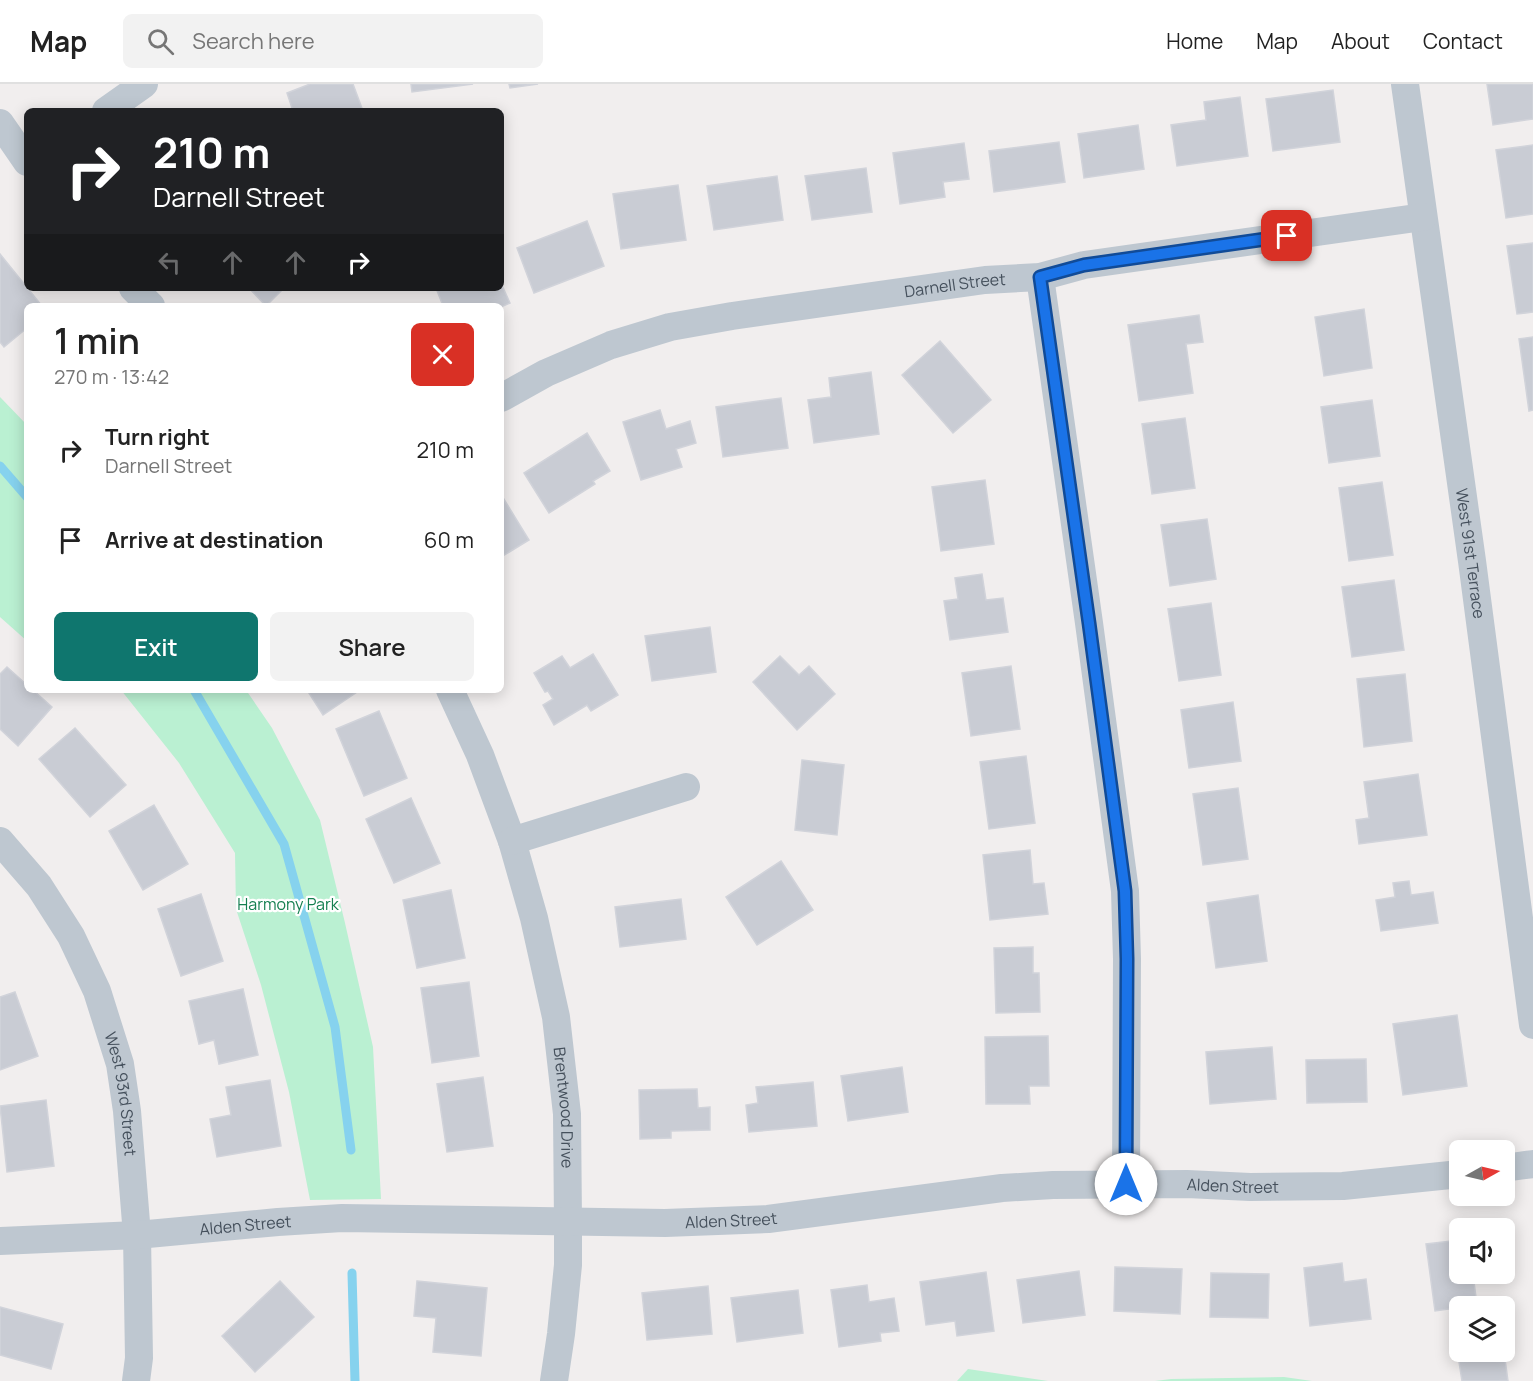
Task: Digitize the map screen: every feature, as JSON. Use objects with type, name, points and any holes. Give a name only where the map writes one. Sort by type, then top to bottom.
[{"type":"street","points":[[110,108],[144,84]]},
{"type":"street","name":"West 91st Terrace","points":[[1405,84],[1533,1024]]},
{"type":"street","points":[[0,123],[24,158]]},
{"type":"street","name":"Darnell Street","points":[[504,396],[546,373],[600,350],[670,327],[985,280],[1040,277],[1084,265],[1423,217]]},
{"type":"street","points":[[1040,277],[1125,891],[1126,1184]]},
{"type":"street","points":[[136,291],[148,303]]},
{"type":"street","name":"Brentwood Drive","points":[[451,693],[480,754],[512,842],[534,918],[556,1017],[567,1114],[568,1265],[554,1381]]},
{"type":"street","points":[[512,842],[686,787]]},
{"type":"street","name":"West 93rd Street","points":[[0,841],[39,886],[71,936],[97,991],[120,1064],[127,1111],[137,1235],[139,1358],[136,1381]]},
{"type":"street","points":[[1515,1166],[1533,1164]]},
{"type":"street","name":"Alden Street","points":[[0,1241],[137,1235],[342,1218],[664,1223],[768,1219],[1002,1188],[1126,1184],[1250,1187],[1343,1186],[1449,1175]]},
{"type":"green space","points":[[0,397],[24,422],[24,638],[0,617]]},
{"type":"green space","name":"Harmony Park","points":[[123,693],[248,693],[272,728],[320,820],[373,1047],[381,1199],[310,1200],[289,1092],[261,985],[236,909],[235,853],[179,763]]},
{"type":"green space","points":[[968,1369],[1048,1381],[957,1381]]},
{"type":"green space","points":[[1284,1377],[1312,1381],[1155,1381],[1171,1379]]},
{"type":"building","points":[[310,84],[353,84],[362,108],[292,108],[287,93]]},
{"type":"building","points":[[411,84],[473,84],[412,92]]},
{"type":"building","points":[[509,84],[538,84],[510,88]]},
{"type":"building","points":[[1487,84],[1533,84],[1533,119],[1493,125]]},
{"type":"building","points":[[1333,90],[1340,142],[1273,151],[1266,99]]},
{"type":"building","points":[[1240,97],[1248,156],[1177,166],[1171,125],[1206,120],[1204,102]]},
{"type":"building","points":[[1138,125],[1144,169],[1084,178],[1078,134]]},
{"type":"building","points":[[1059,142],[1065,182],[994,192],[989,151]]},
{"type":"building","points":[[964,143],[969,179],[943,182],[945,197],[900,204],[893,153]]},
{"type":"building","points":[[1533,145],[1533,214],[1506,218],[1496,150]]},
{"type":"building","points":[[866,168],[872,212],[812,220],[805,176]]},
{"type":"building","points":[[777,176],[783,220],[714,230],[707,186]]},
{"type":"building","points":[[678,185],[686,240],[621,249],[613,194]]},
{"type":"building","points":[[587,221],[604,266],[534,293],[517,248]]},
{"type":"building","points":[[1533,243],[1533,312],[1517,314],[1507,246]]},
{"type":"building","points":[[0,254],[24,284],[24,291],[30,291],[40,303],[24,303],[24,330],[4,347],[0,342]]},
{"type":"building","points":[[504,290],[510,303],[504,306],[504,303],[442,303],[437,291]]},
{"type":"building","points":[[252,291],[281,291],[269,303],[263,303]]},
{"type":"building","points":[[1364,309],[1372,368],[1324,376],[1315,317]]},
{"type":"building","points":[[1199,315],[1203,342],[1186,344],[1193,393],[1139,401],[1128,325]]},
{"type":"building","points":[[1533,337],[1533,410],[1529,411],[1519,339]]},
{"type":"building","points":[[940,341],[991,400],[953,433],[902,375]]},
{"type":"building","points":[[871,372],[879,434],[814,443],[808,400],[831,397],[829,378]]},
{"type":"building","points":[[781,398],[788,448],[723,457],[716,407]]},
{"type":"building","points":[[1372,400],[1380,456],[1329,463],[1321,407]]},
{"type":"building","points":[[660,410],[666,429],[690,421],[696,443],[676,449],[682,467],[641,480],[623,422]]},
{"type":"building","points":[[1185,418],[1195,488],[1152,494],[1142,424]]},
{"type":"building","points":[[587,433],[610,471],[593,481],[595,484],[549,513],[524,473]]},
{"type":"building","points":[[985,480],[994,544],[941,551],[932,487]]},
{"type":"building","points":[[1382,482],[1393,555],[1349,561],[1339,488]]},
{"type":"building","points":[[504,499],[529,540],[504,555]]},
{"type":"building","points":[[1207,519],[1216,579],[1170,586],[1161,525]]},
{"type":"building","points":[[982,574],[986,600],[1003,598],[1008,632],[950,640],[944,601],[958,599],[955,578]]},
{"type":"building","points":[[1394,580],[1404,650],[1352,657],[1342,587]]},
{"type":"building","points":[[1211,603],[1221,675],[1179,681],[1168,609]]},
{"type":"building","points":[[710,627],[716,672],[652,681],[645,636]]},
{"type":"building","points":[[593,654],[618,695],[591,711],[587,705],[554,725],[543,705],[553,699],[548,691],[545,692],[534,673],[562,656],[570,668]]},
{"type":"building","points":[[780,656],[799,675],[809,666],[835,694],[797,730],[753,682]]},
{"type":"building","points":[[1011,666],[1020,729],[971,736],[962,673]]},
{"type":"building","points":[[7,667],[24,682],[24,693],[36,693],[52,707],[18,746],[0,729],[0,674]]},
{"type":"building","points":[[1405,674],[1412,741],[1364,747],[1357,679]]},
{"type":"building","points":[[309,693],[356,693],[323,715]]},
{"type":"building","points":[[1233,702],[1241,761],[1189,768],[1181,710]]},
{"type":"building","points":[[379,711],[407,778],[364,796],[336,729]]},
{"type":"building","points":[[75,728],[126,785],[90,817],[39,759]]},
{"type":"building","points":[[1026,756],[1035,823],[989,829],[980,762]]},
{"type":"building","points":[[802,760],[844,765],[837,835],[795,830]]},
{"type":"building","points":[[1418,774],[1427,835],[1359,844],[1356,820],[1369,818],[1364,782]]},
{"type":"building","points":[[1238,788],[1248,859],[1203,865],[1193,794]]},
{"type":"building","points":[[411,798],[440,863],[394,883],[366,819]]},
{"type":"building","points":[[154,805],[188,864],[143,890],[109,831]]},
{"type":"building","points":[[1030,850],[1033,884],[1044,883],[1048,914],[990,920],[983,855]]},
{"type":"building","points":[[781,861],[813,910],[757,945],[726,897]]},
{"type":"building","points":[[1409,881],[1411,895],[1433,892],[1438,923],[1381,931],[1376,900],[1395,897],[1393,883]]},
{"type":"building","points":[[451,890],[465,958],[417,968],[403,900]]},
{"type":"building","points":[[201,894],[223,961],[181,976],[158,909]]},
{"type":"building","points":[[1258,895],[1267,961],[1216,968],[1207,903]]},
{"type":"building","points":[[681,899],[686,939],[620,947],[615,907]]},
{"type":"building","points":[[1033,947],[1033,973],[1039,973],[1040,1012],[996,1013],[994,948]]},
{"type":"building","points":[[469,982],[479,1056],[432,1063],[421,988]]},
{"type":"building","points":[[243,989],[258,1055],[219,1064],[214,1040],[199,1044],[189,1001]]},
{"type":"building","points":[[15,992],[38,1056],[0,1070],[0,997]]},
{"type":"building","points":[[1457,1015],[1467,1086],[1403,1095],[1393,1024]]},
{"type":"building","points":[[1048,1036],[1049,1086],[1029,1086],[1030,1104],[986,1104],[985,1037]]},
{"type":"building","points":[[1272,1047],[1276,1099],[1210,1104],[1206,1052]]},
{"type":"building","points":[[1366,1059],[1367,1102],[1307,1103],[1306,1060]]},
{"type":"building","points":[[902,1067],[908,1112],[848,1121],[841,1076]]},
{"type":"building","points":[[483,1077],[493,1146],[447,1152],[437,1084]]},
{"type":"building","points":[[270,1080],[281,1146],[217,1157],[210,1119],[231,1115],[226,1087]]},
{"type":"building","points":[[813,1082],[817,1126],[749,1132],[746,1105],[758,1103],[756,1087]]},
{"type":"building","points":[[697,1089],[698,1108],[710,1107],[710,1130],[671,1131],[671,1138],[640,1139],[639,1090]]},
{"type":"building","points":[[46,1100],[54,1166],[7,1172],[0,1106]]},
{"type":"building","points":[[1449,1241],[1449,1284],[1474,1284],[1476,1296],[1449,1296],[1449,1309],[1435,1311],[1426,1244]]},
{"type":"building","points":[[1342,1263],[1344,1282],[1366,1279],[1371,1319],[1310,1326],[1304,1268]]},
{"type":"building","points":[[1115,1267],[1182,1269],[1180,1314],[1114,1311]]},
{"type":"building","points":[[1079,1271],[1085,1315],[1023,1323],[1017,1280]]},
{"type":"building","points":[[986,1272],[994,1331],[957,1336],[955,1321],[926,1325],[920,1282]]},
{"type":"building","points":[[1211,1273],[1269,1274],[1268,1318],[1210,1317]]},
{"type":"building","points":[[280,1281],[314,1317],[255,1372],[222,1336]]},
{"type":"building","points":[[417,1281],[487,1288],[481,1356],[433,1352],[436,1318],[414,1316]]},
{"type":"building","points":[[867,1285],[869,1302],[894,1298],[899,1331],[880,1333],[881,1341],[839,1347],[831,1290]]},
{"type":"building","points":[[708,1286],[712,1334],[647,1340],[642,1293]]},
{"type":"building","points":[[798,1290],[803,1333],[737,1342],[731,1298]]},
{"type":"building","points":[[0,1307],[63,1324],[51,1369],[0,1355]]},
{"type":"building","points":[[1459,1362],[1505,1362],[1508,1381],[1462,1381]]},
{"type":"waterway","points":[[0,466],[24,494]]},
{"type":"waterway","points":[[196,693],[284,844],[335,1027],[351,1150]]},
{"type":"waterway","points":[[352,1273],[355,1381]]},
{"type":"route","points":[[1126,1184],[1125,891],[1040,277],[1084,265],[1287,236]]}]
